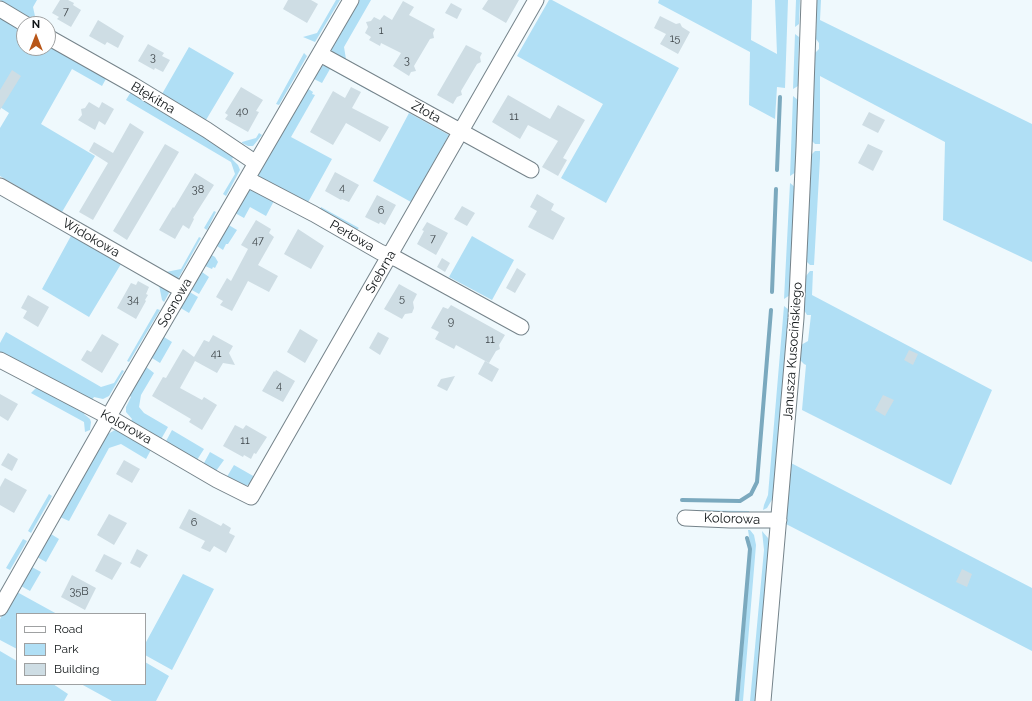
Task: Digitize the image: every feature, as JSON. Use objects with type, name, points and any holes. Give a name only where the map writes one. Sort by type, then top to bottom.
[{"type":"street","name":"Sosnowa","points":[[0,608],[182,290],[351,0]]},
{"type":"street","name":"Srebrna","points":[[251,497],[536,0]]},
{"type":"street","name":"Janusza Kusocińskiego","points":[[763,701],[797,295],[809,0]]},
{"type":"street","points":[[0,9],[16,19]]},
{"type":"street","name":"Błękitna","points":[[56,42],[207,130],[256,163]]},
{"type":"street","name":"Złota","points":[[320,54],[531,170]]},
{"type":"street","name":"Perłowa","points":[[247,179],[521,327]]},
{"type":"street","name":"Widokowa","points":[[0,186],[182,290]]},
{"type":"street","name":"Kolorowa","points":[[0,360],[109,417],[216,480],[251,497]]},
{"type":"street","name":"Kolorowa","points":[[685,518],[779,520]]},
{"type":"green space","points":[[0,0],[37,0],[33,7],[35,16],[27,16]]},
{"type":"green space","points":[[336,0],[340,0],[315,42],[303,37],[317,33]]},
{"type":"green space","points":[[358,0],[371,0],[344,47],[346,59],[344,62],[332,52],[332,48]]},
{"type":"green space","points":[[549,0],[552,0],[679,68],[606,203],[561,178],[603,104],[517,56]]},
{"type":"green space","points":[[659,0],[752,0],[751,40],[777,54],[775,0],[788,0],[785,88],[777,87],[775,119],[749,105],[750,52],[658,3]]},
{"type":"green space","points":[[796,0],[800,0],[799,24],[795,27]]},
{"type":"green space","points":[[817,0],[821,0],[820,20],[1032,124],[1032,262],[943,220],[945,142],[820,76],[820,144],[815,144],[811,140],[815,53],[819,49],[819,43],[816,39]]},
{"type":"green space","points":[[0,15],[16,24],[16,56],[56,56],[56,47],[107,77],[102,86],[72,69],[41,124],[95,156],[62,212],[0,176],[0,128],[9,113],[0,107]]},
{"type":"green space","points":[[795,34],[799,37],[798,86],[793,89]]},
{"type":"green space","points":[[189,47],[234,73],[206,120],[162,94]]},
{"type":"green space","points":[[304,53],[307,56],[279,105],[276,104]]},
{"type":"green space","points":[[328,65],[373,89],[373,93],[330,69],[322,83],[312,78],[319,68]]},
{"type":"green space","points":[[307,88],[313,92],[312,94],[315,95],[291,137],[332,159],[306,206],[255,177]]},
{"type":"green space","points":[[132,90],[234,156],[232,159],[238,165],[240,170],[226,196],[223,194],[235,174],[231,162],[126,100]]},
{"type":"green space","points":[[793,96],[798,100],[796,172],[790,176]]},
{"type":"green space","points":[[409,113],[449,135],[411,202],[373,181]]},
{"type":"green space","points":[[259,133],[262,135],[253,146],[248,146],[242,143],[256,138]]},
{"type":"green space","points":[[815,151],[820,151],[820,158],[814,265],[810,265],[806,261],[811,155]]},
{"type":"green space","points":[[790,183],[795,187],[790,295],[784,299]]},
{"type":"green space","points":[[249,188],[275,199],[266,216],[250,207],[244,218],[235,213]]},
{"type":"green space","points":[[321,207],[359,228],[354,232],[318,213]]},
{"type":"green space","points":[[214,211],[216,212],[207,230],[204,228]]},
{"type":"green space","points":[[227,224],[237,230],[223,250],[217,246],[216,243]]},
{"type":"green space","points":[[72,234],[167,289],[169,293],[164,302],[162,300],[159,285],[121,264],[89,317],[42,289]]},
{"type":"green space","points":[[472,236],[514,260],[492,300],[449,277]]},
{"type":"green space","points":[[199,237],[201,238],[178,279],[166,272],[181,269]]},
{"type":"green space","points":[[210,254],[215,257],[218,262],[215,268],[213,267],[212,269],[205,266]]},
{"type":"green space","points":[[810,271],[813,271],[812,295],[992,390],[951,485],[802,410],[806,365],[800,360],[801,345],[808,341],[811,315],[807,315],[804,310],[806,276]]},
{"type":"green space","points":[[202,272],[209,277],[199,294],[190,289],[199,273]]},
{"type":"green space","points":[[188,291],[198,297],[189,313],[179,307]]},
{"type":"green space","points":[[784,306],[789,310],[773,498],[767,508],[763,510],[768,495]]},
{"type":"green space","points":[[157,309],[160,310],[129,362],[127,361]]},
{"type":"green space","points":[[6,332],[101,387],[114,383],[122,370],[124,371],[109,396],[103,399],[94,397],[92,400],[0,353],[0,343]]},
{"type":"green space","points":[[164,337],[172,342],[160,363],[152,358],[151,355],[161,338]]},
{"type":"green space","points":[[145,366],[154,373],[141,395],[139,407],[144,413],[168,427],[160,441],[130,423],[132,419],[126,412],[126,407],[131,397],[128,394]]},
{"type":"green space","points":[[39,385],[86,411],[84,414],[90,419],[91,422],[90,430],[85,432],[84,422],[31,393]]},
{"type":"green space","points":[[115,430],[152,448],[146,459],[121,444],[109,448],[69,521],[60,517],[106,435]]},
{"type":"green space","points":[[172,430],[204,449],[197,460],[165,443]]},
{"type":"green space","points":[[210,452],[224,460],[216,471],[204,466]]},
{"type":"green space","points":[[791,463],[1032,588],[1032,651],[786,524]]},
{"type":"green space","points":[[234,465],[255,477],[252,483],[245,486],[225,480]]},
{"type":"green space","points":[[49,494],[52,496],[31,533],[28,531]]},
{"type":"green space","points":[[682,510],[749,511],[749,514],[682,513]]},
{"type":"green space","points":[[748,530],[750,530],[754,535],[756,545],[743,701],[739,701],[751,550]]},
{"type":"green space","points":[[762,531],[768,538],[769,546],[755,701],[750,701],[764,550]]},
{"type":"green space","points":[[51,534],[59,539],[46,562],[37,557],[48,535]]},
{"type":"green space","points":[[23,539],[27,541],[10,570],[6,568]]},
{"type":"green space","points":[[30,566],[41,572],[30,591],[21,586],[21,582]]},
{"type":"green space","points":[[183,574],[214,589],[172,670],[146,656],[146,642]]},
{"type":"green space","points":[[17,592],[55,613],[16,613],[16,648],[0,640],[0,619]]},
{"type":"green space","points":[[0,651],[16,660],[16,685],[54,685],[68,694],[64,701],[0,701]]},
{"type":"green space","points":[[146,663],[169,676],[156,701],[112,701],[83,685],[146,685]]},
{"type":"building","points":[[60,0],[68,0],[74,3],[73,5],[81,10],[71,27],[57,19],[59,17],[52,13]]},
{"type":"building","points":[[288,0],[311,0],[318,4],[307,23],[283,9]]},
{"type":"building","points":[[488,0],[519,0],[506,23],[482,9]]},
{"type":"building","points":[[403,1],[414,7],[409,15],[435,29],[433,33],[434,38],[430,39],[414,66],[416,71],[411,72],[409,76],[393,66],[401,53],[381,43],[380,46],[369,40],[371,37],[365,33],[368,27],[366,22],[371,21],[374,17],[380,20],[384,15],[392,20]]},
{"type":"building","points":[[451,3],[462,9],[457,19],[445,13]]},
{"type":"building","points":[[660,16],[676,24],[680,23],[682,27],[690,32],[678,54],[660,44],[666,34],[654,28]]},
{"type":"building","points":[[98,20],[124,36],[118,48],[107,42],[105,45],[89,36]]},
{"type":"building","points":[[148,44],[164,53],[162,56],[170,60],[163,72],[155,68],[154,70],[138,61]]},
{"type":"building","points":[[466,45],[482,53],[480,57],[481,62],[477,64],[461,91],[462,95],[457,97],[453,104],[437,95]]},
{"type":"building","points":[[12,70],[21,76],[0,110],[0,90]]},
{"type":"building","points":[[241,87],[263,100],[256,111],[259,112],[248,132],[225,119],[228,115],[225,113]]},
{"type":"building","points":[[351,87],[361,92],[352,108],[389,127],[380,142],[346,123],[333,145],[310,132],[333,91],[345,98]]},
{"type":"building","points":[[508,95],[550,119],[558,105],[585,120],[563,158],[567,160],[558,176],[542,167],[558,141],[528,125],[520,139],[492,122]]},
{"type":"building","points":[[89,102],[99,108],[102,102],[114,109],[105,125],[99,121],[95,130],[78,120],[82,115],[81,109],[85,108]]},
{"type":"building","points":[[869,112],[885,120],[878,133],[862,125]]},
{"type":"building","points":[[130,123],[144,132],[93,220],[79,212],[108,163],[89,151],[94,142],[113,153]]},
{"type":"building","points":[[165,144],[179,152],[127,240],[113,231]]},
{"type":"building","points":[[868,144],[883,151],[873,171],[858,163]]},
{"type":"building","points":[[335,172],[359,185],[349,202],[342,199],[341,200],[325,191]]},
{"type":"building","points":[[195,173],[214,185],[193,218],[194,219],[189,229],[183,225],[175,239],[159,230]]},
{"type":"building","points":[[537,194],[554,204],[551,210],[565,218],[553,240],[528,227],[537,211],[530,207]]},
{"type":"building","points":[[377,195],[396,205],[385,225],[380,222],[379,224],[365,217]]},
{"type":"building","points":[[462,206],[475,213],[467,226],[454,219]]},
{"type":"building","points":[[256,220],[271,229],[269,233],[274,237],[258,265],[278,276],[269,292],[248,281],[232,311],[220,305],[223,301],[216,297],[227,278],[231,281],[248,249],[241,245]]},
{"type":"building","points":[[427,222],[448,233],[436,255],[417,244],[424,231],[422,230]]},
{"type":"building","points":[[298,229],[324,246],[311,269],[284,254]]},
{"type":"building","points":[[442,258],[450,263],[445,272],[437,267]]},
{"type":"building","points":[[517,268],[526,274],[515,293],[506,288]]},
{"type":"building","points":[[138,281],[149,287],[146,294],[148,295],[145,300],[146,301],[136,319],[117,308],[131,283],[136,285]]},
{"type":"building","points":[[399,284],[417,294],[413,302],[414,308],[412,313],[405,314],[402,319],[384,309]]},
{"type":"building","points":[[28,295],[49,307],[38,327],[23,318],[27,311],[21,308]]},
{"type":"building","points":[[451,305],[505,335],[499,345],[500,349],[496,351],[489,363],[456,345],[454,349],[435,339],[439,332],[431,328],[443,307],[448,309]]},
{"type":"building","points":[[300,329],[318,340],[305,363],[287,352]]},
{"type":"building","points":[[378,332],[389,338],[380,355],[369,348]]},
{"type":"building","points":[[102,334],[119,344],[102,373],[81,360],[87,350],[91,352]]},
{"type":"building","points":[[213,335],[233,346],[229,353],[235,365],[223,363],[217,373],[195,361],[180,388],[202,400],[204,397],[217,405],[202,430],[189,422],[191,419],[152,396],[163,377],[166,378],[183,349],[194,357],[204,340],[209,342]]},
{"type":"building","points":[[909,350],[918,354],[913,365],[904,360]]},
{"type":"building","points":[[485,361],[499,369],[492,382],[478,374]]},
{"type":"building","points":[[276,370],[295,381],[283,402],[262,391]]},
{"type":"building","points":[[455,376],[447,391],[437,386],[441,379]]},
{"type":"building","points":[[0,394],[18,404],[8,421],[0,416]]},
{"type":"building","points":[[883,395],[894,400],[885,416],[875,410]]},
{"type":"building","points":[[235,425],[243,429],[246,425],[267,437],[251,459],[244,455],[243,457],[223,446]]},
{"type":"building","points":[[8,453],[18,459],[12,471],[1,465]]},
{"type":"building","points":[[124,460],[140,469],[132,483],[116,474]]},
{"type":"building","points":[[5,478],[27,490],[14,513],[0,505],[0,487]]},
{"type":"building","points":[[189,509],[221,526],[223,523],[231,528],[229,533],[235,536],[226,553],[214,546],[210,552],[201,548],[205,541],[179,528]]},
{"type":"building","points":[[109,514],[127,523],[114,545],[97,535]]},
{"type":"building","points":[[137,549],[148,555],[140,568],[130,563]]},
{"type":"building","points":[[104,554],[122,563],[112,580],[95,571]]},
{"type":"building","points":[[962,569],[972,574],[967,587],[956,582]]},
{"type":"building","points":[[72,575],[96,588],[85,610],[61,597]]},
{"type":"waterway","points":[[777,170],[780,97]]},
{"type":"waterway","points":[[772,292],[776,189]]},
{"type":"waterway","points":[[682,500],[740,501],[751,494],[757,482],[771,310]]},
{"type":"waterway","points":[[737,701],[750,549],[747,538]]}]
